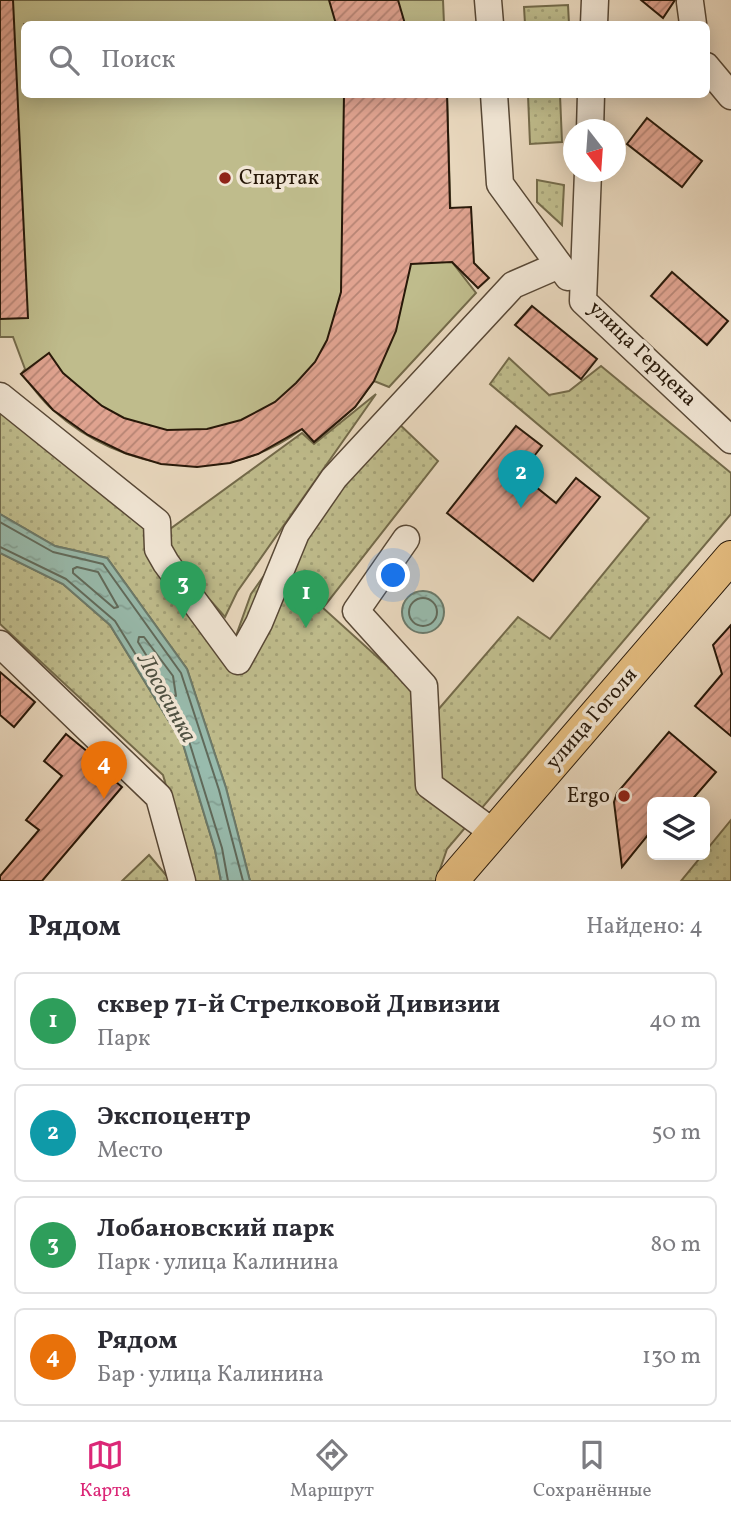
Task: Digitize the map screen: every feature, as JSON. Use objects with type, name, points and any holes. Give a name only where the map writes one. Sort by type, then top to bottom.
[{"type":"main road","name":"улица Гоголя","points":[[452,881],[731,556]]},
{"type":"street","points":[[488,0],[490,21]]},
{"type":"street","points":[[594,21],[595,0]]},
{"type":"street","points":[[710,71],[731,96]]},
{"type":"street","points":[[494,98],[500,184],[583,301]]},
{"type":"street","points":[[590,119],[591,98]]},
{"type":"street","name":"улица Герцена","points":[[588,182],[583,301],[731,440]]},
{"type":"street","points":[[0,396],[157,522],[158,549],[166,563],[238,661],[259,623],[296,533],[334,478],[513,285],[559,265]]},
{"type":"street","points":[[406,539],[356,611],[424,686],[429,785],[494,833]]},
{"type":"street","points":[[0,645],[159,797],[182,881]]},
{"type":"shaded area","name":"Спартак","points":[[0,0],[443,0],[444,21],[21,21],[21,98],[447,98],[452,262],[476,293],[389,387],[374,381],[355,407],[314,442],[302,429],[272,447],[241,459],[208,465],[175,464],[142,459],[110,447],[80,431],[49,406],[21,374],[25,369],[13,337],[0,337]]},
{"type":"shaded area","points":[[568,5],[569,21],[525,21],[524,7]]},
{"type":"shaded area","points":[[528,98],[560,98],[562,142],[530,144]]},
{"type":"shaded area","points":[[537,180],[564,185],[562,225],[537,202]]},
{"type":"shaded area","points":[[509,358],[549,395],[569,391],[601,366],[731,473],[731,514],[447,849],[436,881],[250,881],[226,788],[187,669],[107,558],[55,546],[0,514],[0,402],[141,525],[184,575],[233,644],[251,594],[275,560],[397,422],[438,461],[323,608],[437,711],[518,617],[550,639],[649,518],[490,384]]},
{"type":"shaded area","points":[[376,394],[237,592],[225,617],[173,558],[166,532],[302,433],[314,444]]},
{"type":"shaded area","points":[[0,553],[63,584],[110,625],[183,744],[215,850],[221,881],[193,881],[163,775],[0,624]]},
{"type":"shaded area","points":[[731,820],[731,881],[681,881],[698,860],[710,860],[710,846]]},
{"type":"shaded area","points":[[149,855],[171,881],[122,881]]},
{"type":"water","name":"Лососинка","points":[[0,514],[55,546],[107,558],[187,669],[226,788],[250,881],[221,881],[215,850],[183,744],[110,625],[63,584],[0,553]]},
{"type":"water","points":[[423,591],[438,597],[444,612],[438,627],[423,633],[408,627],[402,612],[408,597]]},
{"type":"building","points":[[0,0],[13,0],[28,318],[0,319]]},
{"type":"building","points":[[329,0],[398,0],[404,21],[335,21]]},
{"type":"building","points":[[641,0],[675,0],[663,18]]},
{"type":"building","points":[[344,98],[447,98],[450,208],[471,207],[474,263],[489,278],[478,288],[452,262],[411,264],[396,331],[374,381],[355,407],[314,442],[302,429],[258,454],[230,463],[197,467],[161,464],[125,453],[88,435],[53,410],[21,374],[49,353],[63,373],[102,406],[124,418],[167,430],[207,429],[241,420],[275,402],[296,383],[315,362],[327,340],[341,292]]},
{"type":"building","points":[[647,118],[702,161],[682,187],[627,144]]},
{"type":"building","points":[[672,272],[728,321],[707,345],[651,296]]},
{"type":"building","points":[[532,306],[597,359],[581,379],[515,325]]},
{"type":"building","points":[[516,426],[542,446],[520,474],[556,503],[576,478],[600,497],[533,581],[447,513]]},
{"type":"building","points":[[731,625],[731,736],[695,706],[722,674],[713,645]]},
{"type":"building","points":[[0,672],[35,702],[14,727],[0,715]]},
{"type":"building","points":[[669,732],[716,772],[694,797],[647,797],[647,836],[622,867],[614,802],[617,793]]},
{"type":"building","points":[[66,734],[105,766],[110,772],[108,775],[122,787],[42,881],[0,881],[0,876],[39,830],[26,820],[62,776],[44,761]]},
{"type":"place","name":"Спартак","points":[[225,178]]},
{"type":"place","name":"Экспоцентр","points":[[521,508]]},
{"type":"place","name":"Лобановский парк","points":[[183,619]]},
{"type":"place","name":"сквер 71-й Стрелковой Дивизии","points":[[306,628]]},
{"type":"place","name":"Ergo","points":[[624,796]]},
{"type":"place","name":"Рядом","points":[[104,799]]}]
